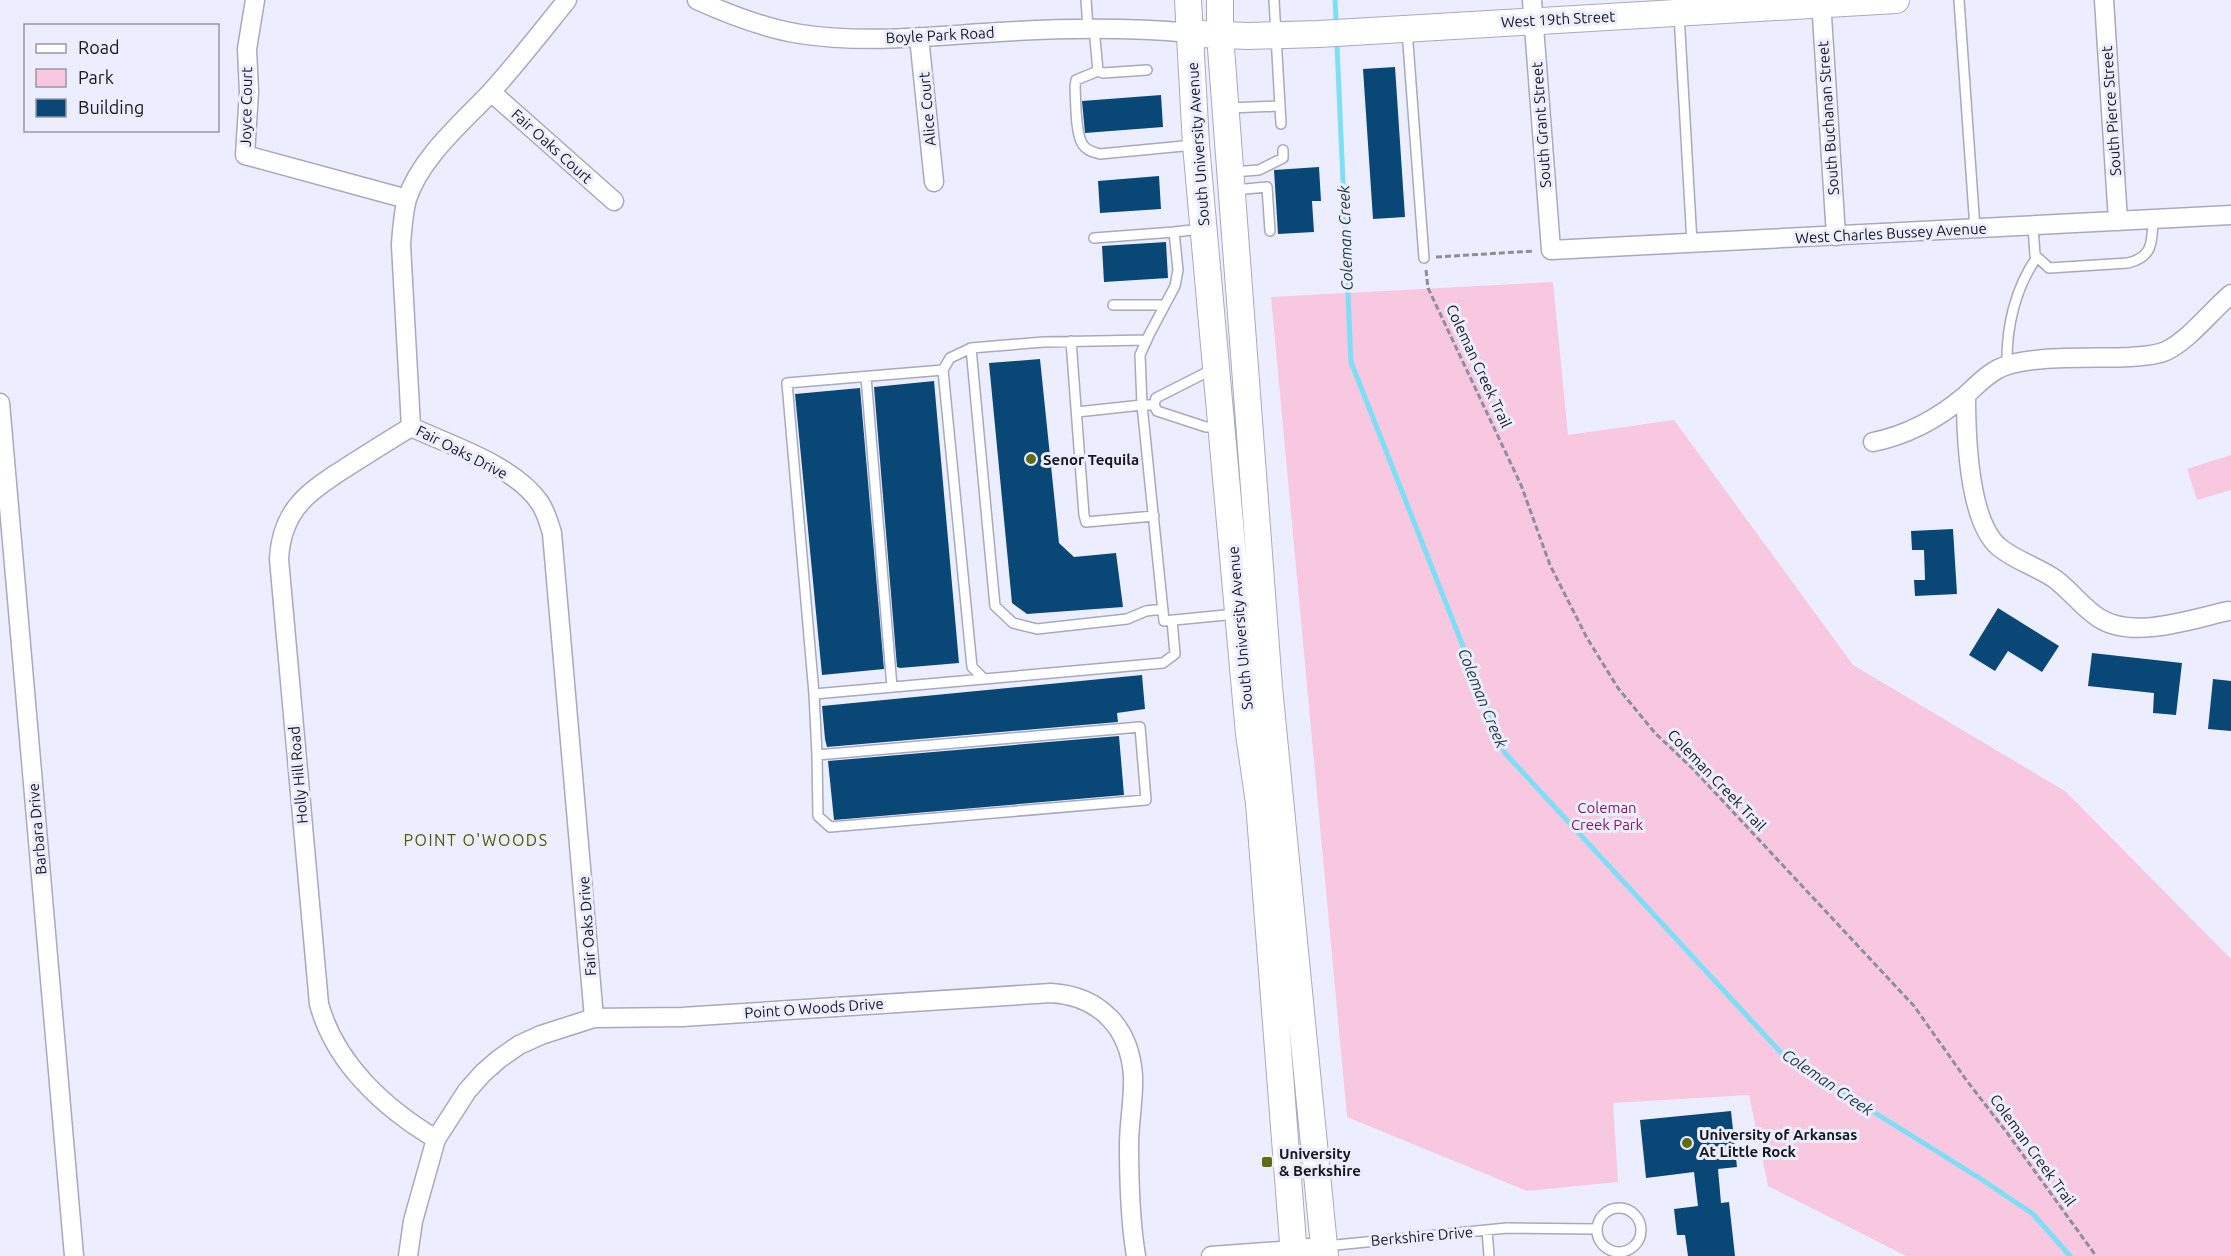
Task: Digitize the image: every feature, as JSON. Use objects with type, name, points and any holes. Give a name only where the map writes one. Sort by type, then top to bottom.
[{"type":"main road","name":"South University Avenue","points":[[1188,0],[1203,229],[1223,427],[1249,734],[1259,803],[1294,1253]]},
{"type":"main road","name":"South University Avenue","points":[[1220,0],[1225,108],[1268,676],[1324,1251]]},
{"type":"main road","name":"West 19th Street","points":[[1190,33],[1220,35],[1318,33],[1406,27],[1533,10],[1679,12],[1821,2],[1896,0]]},
{"type":"street","name":"Joyce Court","points":[[255,0],[247,48],[249,92],[245,155],[407,199]]},
{"type":"street","name":"Fair Oaks Drive","points":[[567,0],[491,92],[462,120],[440,146],[416,180],[407,199],[401,244],[411,427],[479,458],[518,480],[540,503],[552,533],[594,1018]]},
{"type":"street","name":"Boyle Park Road","points":[[697,0],[750,23],[799,34],[860,39],[1091,28],[1190,33]]},
{"type":"street","name":"South Pierce Street","points":[[2104,0],[2118,221]]},
{"type":"street","name":"South Buchanan Street","points":[[1821,2],[1836,236]]},
{"type":"street","name":"South Grant Street","points":[[1533,10],[1551,250]]},
{"type":"street","name":"Alice Court","points":[[920,37],[934,182]]},
{"type":"street","name":"Fair Oaks Court","points":[[491,92],[614,201]]},
{"type":"street","name":"West Charles Bussey Avenue","points":[[1551,250],[2231,215]]},
{"type":"street","points":[[1874,442],[1894,438],[1921,425],[1951,407],[1997,369],[2029,361],[2142,356],[2165,351],[2183,340],[2231,294]]},
{"type":"street","points":[[1966,395],[1966,432],[1973,485],[1984,526],[1998,546],[2054,579],[2099,618],[2117,626],[2141,628],[2163,626],[2230,612]]},
{"type":"street","name":"Barbara Drive","points":[[0,403],[74,1256]]},
{"type":"street","name":"Holly Hill Road","points":[[411,427],[363,456],[314,490],[300,503],[285,530],[280,545],[279,559],[316,980],[324,1022],[334,1043],[353,1070],[408,1122],[436,1138]]},
{"type":"street","name":"Point O Woods Drive","points":[[408,1256],[413,1221],[436,1138],[467,1091],[499,1059],[542,1035],[594,1018],[682,1017],[1051,993],[1073,995],[1097,1007],[1111,1018],[1122,1033],[1130,1053],[1133,1077],[1131,1228],[1136,1256]]},
{"type":"street","name":"Berkshire Drive","points":[[1211,1256],[1324,1251]]},
{"type":"lane","points":[[1086,0],[1098,71]]},
{"type":"lane","points":[[1274,0],[1281,124]]},
{"type":"lane","points":[[1959,0],[1975,229]]},
{"type":"lane","points":[[1679,12],[1692,243]]},
{"type":"lane","points":[[1406,27],[1424,258]]},
{"type":"lane","points":[[1147,70],[1103,73],[1098,71],[1076,80],[1079,136],[1082,144],[1088,150],[1100,153],[1196,145]]},
{"type":"lane","points":[[1225,108],[1280,106]]},
{"type":"lane","points":[[1231,181],[1283,158],[1283,150]]},
{"type":"lane","points":[[1231,181],[1268,187],[1270,231]]},
{"type":"lane","points":[[2032,225],[2033,244],[2037,257],[2049,268],[2128,263],[2140,260],[2148,251],[2152,241],[2153,220]]},
{"type":"lane","points":[[1094,238],[1203,229]]},
{"type":"lane","points":[[1174,232],[1178,270],[1175,286],[1140,355],[1164,621],[1239,613]]},
{"type":"lane","points":[[2007,366],[2013,310],[2022,281],[2037,257]]},
{"type":"lane","points":[[1113,305],[1164,306]]},
{"type":"lane","points":[[984,678],[972,667],[943,370],[950,358],[971,348],[1071,341],[1147,340]]},
{"type":"lane","points":[[1071,341],[1086,522],[1154,516]]},
{"type":"lane","points":[[971,348],[995,606],[1013,623],[1037,629],[1127,619],[1146,611],[1163,609]]},
{"type":"lane","points":[[1217,367],[1156,398],[1154,405],[1157,411],[1206,427],[1223,427]]},
{"type":"lane","points":[[817,755],[1140,727],[1146,800],[831,827],[818,816],[814,694],[787,382],[943,370]]},
{"type":"lane","points":[[866,377],[892,687]]},
{"type":"lane","points":[[1077,412],[1154,405]]},
{"type":"lane","points":[[814,694],[1164,663],[1175,654],[1172,620]]},
{"type":"lane","points":[[1622,1208],[1635,1214],[1641,1227],[1638,1241],[1627,1250],[1620,1252],[1613,1251],[1602,1243],[1597,1229],[1602,1215],[1622,1208]]},
{"type":"lane","name":"Berkshire Drive","points":[[1324,1251],[1487,1230],[1597,1229]]},
{"type":"lane","points":[[1487,1230],[1489,1256]]},
{"type":"path","points":[[1424,258],[1551,250]]},
{"type":"path","name":"Coleman Creek Trail","points":[[1424,258],[1428,288],[1521,485],[1550,565],[1587,638],[1618,688],[1655,733],[1693,769],[1914,1006],[2096,1256]]},
{"type":"green space","name":"Coleman Creek Park","points":[[1553,282],[1568,435],[1674,420],[1853,665],[2065,791],[2231,959],[2231,1256],[1906,1256],[1768,1186],[1749,1095],[1613,1103],[1618,1182],[1527,1191],[1347,1117],[1271,297]]},
{"type":"green space","points":[[2231,455],[2231,490],[2197,500],[2187,469]]},
{"type":"building","points":[[1395,67],[1405,217],[1373,219],[1363,69]]},
{"type":"building","points":[[1161,95],[1163,127],[1085,133],[1082,101]]},
{"type":"building","points":[[1319,167],[1321,201],[1312,201],[1314,232],[1278,234],[1274,170]]},
{"type":"building","points":[[1159,176],[1161,209],[1100,213],[1098,181]]},
{"type":"building","points":[[1166,242],[1168,278],[1104,282],[1102,246]]},
{"type":"building","points":[[1040,359],[1059,543],[1074,557],[1116,553],[1123,607],[1027,614],[1012,603],[989,363]]},
{"type":"building","points":[[934,381],[959,663],[900,668],[897,667],[874,387]]},
{"type":"building","points":[[860,388],[884,669],[822,675],[795,394]]},
{"type":"building","points":[[1953,529],[1957,594],[1915,596],[1914,580],[1925,580],[1924,550],[1912,550],[1911,531]]},
{"type":"building","points":[[1998,608],[2059,646],[2042,672],[2008,651],[1995,671],[1969,655]]},
{"type":"building","points":[[2092,653],[2182,663],[2176,715],[2153,713],[2154,693],[2088,686]]},
{"type":"building","points":[[1142,675],[1145,709],[1117,713],[1118,722],[827,747],[825,739],[822,706]]},
{"type":"building","points":[[2213,679],[2231,681],[2231,731],[2208,729]]},
{"type":"building","points":[[1119,736],[1124,795],[834,820],[828,761]]},
{"type":"building","points":[[1731,1111],[1737,1167],[1718,1169],[1721,1203],[1729,1202],[1735,1256],[1688,1256],[1685,1235],[1677,1235],[1674,1209],[1698,1206],[1694,1172],[1646,1178],[1640,1120]]},
{"type":"waterway","name":"Coleman Creek","points":[[1335,0],[1336,18]]},
{"type":"waterway","name":"Coleman Creek","points":[[1337,46],[1351,362],[1505,753],[1784,1056],[2033,1214],[2070,1256]]},
{"type":"place","name":"Senor Tequila","points":[[1031,459]]},
{"type":"place","name":"University of Arkansas At Little Rock","points":[[1687,1143]]},
{"type":"place","name":"University & Berkshire","points":[[1267,1162]]},
{"type":"district","name":"POINT O'WOODS","points":[[476,840]]}]
